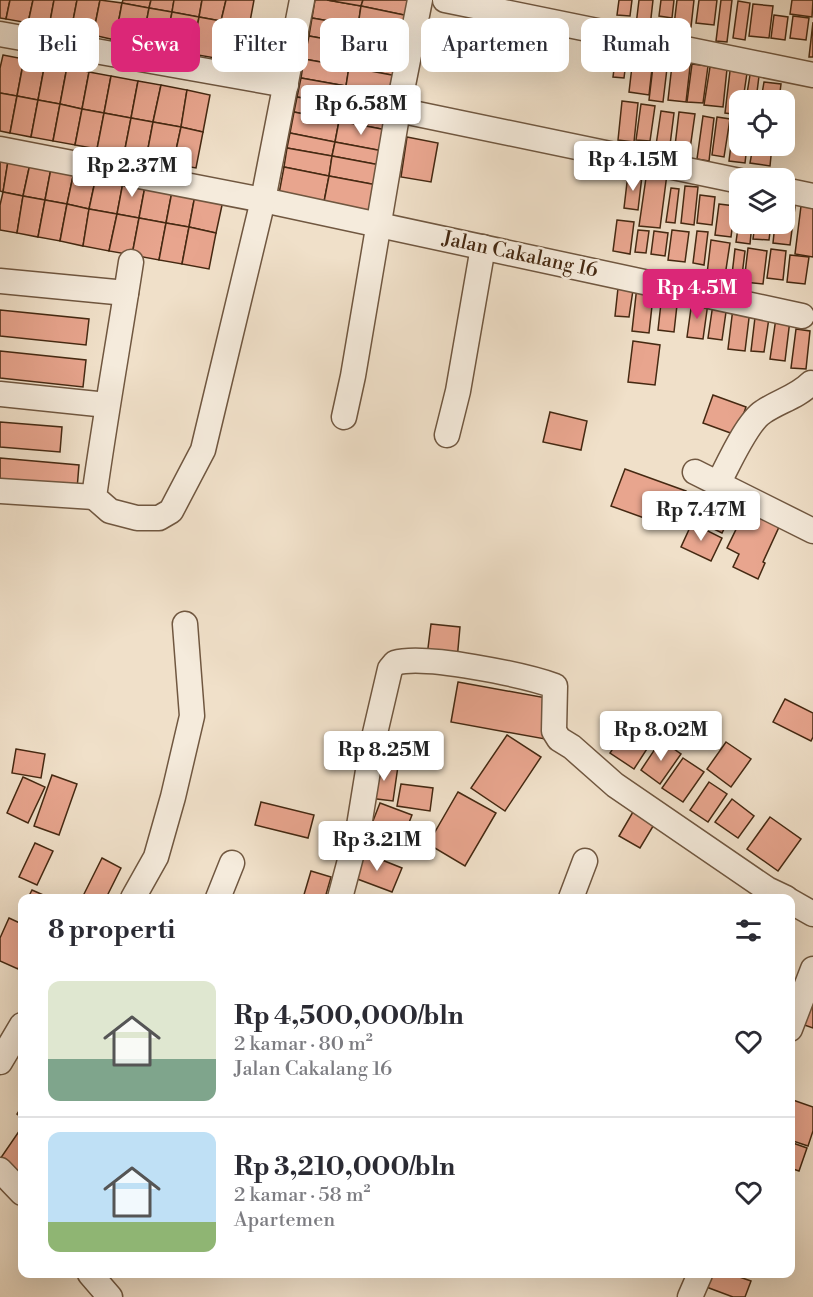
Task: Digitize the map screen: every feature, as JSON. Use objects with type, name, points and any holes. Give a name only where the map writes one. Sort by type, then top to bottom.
[{"type":"street","points":[[0,491],[94,497],[110,511],[137,518],[159,518],[171,511],[176,503],[203,450],[263,200],[302,0]]},
{"type":"street","points":[[344,417],[398,110],[420,0]]},
{"type":"street","points":[[445,0],[536,9],[813,75]]},
{"type":"street","points":[[0,34],[286,85]]},
{"type":"street","points":[[398,110],[729,179]]},
{"type":"street","name":"Jalan Cakalang 16","points":[[0,149],[263,200],[802,316]]},
{"type":"street","points":[[795,192],[813,196]]},
{"type":"street","points":[[447,435],[458,391],[483,247]]},
{"type":"street","points":[[94,497],[131,262]]},
{"type":"street","points":[[0,281],[126,293]]},
{"type":"street","points":[[718,484],[751,424],[759,415],[803,391],[811,383]]},
{"type":"street","points":[[0,394],[107,405]]},
{"type":"street","points":[[695,472],[813,531]]},
{"type":"street","points":[[135,894],[156,857],[192,716],[185,624]]},
{"type":"street","points":[[341,894],[359,826],[372,746],[390,669],[395,663],[412,660],[453,664],[525,677],[555,686],[554,731],[559,739],[615,785],[776,894]]},
{"type":"street","points":[[573,894],[585,861]]},
{"type":"street","points":[[220,894],[232,864]]},
{"type":"street","points":[[795,904],[813,914]]},
{"type":"street","points":[[795,1016],[813,969]]},
{"type":"street","points":[[0,1062],[18,1032]]},
{"type":"street","points":[[0,1170],[18,1189]]},
{"type":"street","points":[[93,1278],[110,1297]]},
{"type":"street","points":[[690,1297],[698,1278]]},
{"type":"building","points":[[0,0],[10,0],[6,19],[0,18]]},
{"type":"building","points":[[10,0],[33,0],[29,18],[18,18],[18,21],[6,19]]},
{"type":"building","points":[[33,0],[54,0],[51,18],[29,18]]},
{"type":"building","points":[[54,0],[77,0],[74,18],[51,18]]},
{"type":"building","points":[[77,0],[100,0],[96,18],[74,18]]},
{"type":"building","points":[[100,0],[122,3],[119,18],[111,18],[111,39],[99,36],[99,18],[96,18]]},
{"type":"building","points":[[123,0],[151,0],[149,8],[122,3]]},
{"type":"building","points":[[151,0],[174,0],[172,12],[149,8]]},
{"type":"building","points":[[174,0],[202,0],[199,17],[172,12]]},
{"type":"building","points":[[202,0],[226,0],[222,18],[199,17]]},
{"type":"building","points":[[226,0],[254,0],[251,18],[222,18]]},
{"type":"building","points":[[315,0],[361,6],[359,18],[312,18]]},
{"type":"building","points":[[327,0],[363,0],[361,6]]},
{"type":"building","points":[[363,0],[412,0],[409,16],[361,6]]},
{"type":"building","points":[[619,0],[632,0],[630,16],[617,15]]},
{"type":"building","points":[[639,0],[653,0],[651,18],[637,18]]},
{"type":"building","points":[[661,0],[674,0],[672,18],[659,16]]},
{"type":"building","points":[[677,0],[694,0],[691,27],[691,18],[675,18]]},
{"type":"building","points":[[699,0],[717,0],[714,25],[696,23]]},
{"type":"building","points":[[721,0],[732,0],[727,42],[716,41]]},
{"type":"building","points":[[792,0],[813,0],[812,17],[790,14]]},
{"type":"building","points":[[738,1],[750,3],[745,40],[733,38]]},
{"type":"building","points":[[122,3],[149,8],[147,18],[119,18]]},
{"type":"building","points":[[753,4],[773,6],[769,38],[749,36]]},
{"type":"building","points":[[361,6],[409,16],[409,18],[359,18]]},
{"type":"building","points":[[149,8],[172,12],[171,18],[147,18]]},
{"type":"building","points":[[172,12],[199,17],[199,18],[171,18]]},
{"type":"building","points":[[774,15],[788,17],[785,40],[771,38]]},
{"type":"building","points":[[793,16],[809,18],[806,40],[790,38]]},
{"type":"building","points":[[199,18],[212,19],[212,57],[200,55]]},
{"type":"building","points":[[312,18],[320,19],[320,38],[309,36]]},
{"type":"building","points":[[813,22],[813,57],[809,57]]},
{"type":"building","points":[[309,36],[320,38],[320,62],[308,60]]},
{"type":"building","points":[[3,55],[18,58],[18,72],[22,72],[17,96],[0,93],[0,68]]},
{"type":"building","points":[[308,60],[320,62],[320,72],[348,72],[346,86],[301,78],[302,72],[308,72]]},
{"type":"building","points":[[692,64],[708,66],[703,103],[687,102]]},
{"type":"building","points":[[710,67],[727,69],[723,107],[704,105]]},
{"type":"building","points":[[730,71],[747,73],[744,90],[729,90],[729,114],[725,113]]},
{"type":"building","points":[[22,72],[43,72],[38,100],[17,96]]},
{"type":"building","points":[[43,72],[66,72],[60,104],[38,100]]},
{"type":"building","points":[[66,72],[89,72],[82,109],[60,104]]},
{"type":"building","points":[[89,72],[111,76],[104,113],[82,109]]},
{"type":"building","points":[[348,72],[376,72],[397,76],[394,95],[346,86]]},
{"type":"building","points":[[376,72],[398,72],[397,76]]},
{"type":"building","points":[[614,72],[625,72],[624,78],[613,77]]},
{"type":"building","points":[[631,72],[652,72],[649,95],[629,92]]},
{"type":"building","points":[[652,72],[667,72],[663,102],[649,100]]},
{"type":"building","points":[[671,72],[689,72],[686,102],[668,100]]},
{"type":"building","points":[[750,75],[759,76],[757,90],[748,90]]},
{"type":"building","points":[[111,76],[138,81],[131,118],[104,113]]},
{"type":"building","points":[[301,78],[346,86],[342,105],[297,97]]},
{"type":"building","points":[[138,81],[161,85],[153,122],[131,118]]},
{"type":"building","points":[[764,82],[781,84],[780,90],[763,90]]},
{"type":"building","points":[[161,85],[187,90],[181,127],[153,122]]},
{"type":"building","points":[[346,86],[394,95],[390,114],[342,105]]},
{"type":"building","points":[[187,90],[210,95],[203,132],[181,127]]},
{"type":"building","points":[[0,93],[17,96],[10,133],[0,131]]},
{"type":"building","points":[[17,96],[38,100],[31,137],[10,133]]},
{"type":"building","points":[[297,97],[342,105],[339,121],[294,112]]},
{"type":"building","points":[[38,100],[60,104],[53,141],[31,137]]},
{"type":"building","points":[[622,101],[638,103],[634,142],[618,140]]},
{"type":"building","points":[[60,104],[82,109],[75,145],[53,141]]},
{"type":"building","points":[[641,104],[655,106],[650,141],[636,140]]},
{"type":"building","points":[[342,105],[390,114],[387,130],[339,121]]},
{"type":"building","points":[[82,109],[104,113],[97,149],[75,145]]},
{"type":"building","points":[[661,111],[674,113],[669,153],[655,152]]},
{"type":"building","points":[[294,112],[339,121],[335,142],[290,133]]},
{"type":"building","points":[[679,112],[695,114],[690,149],[675,146]]},
{"type":"building","points":[[104,113],[131,118],[124,154],[97,149]]},
{"type":"building","points":[[703,116],[714,118],[709,161],[697,159]]},
{"type":"building","points":[[717,117],[729,119],[724,157],[712,155]]},
{"type":"building","points":[[131,118],[153,122],[146,159],[124,154]]},
{"type":"building","points":[[339,121],[387,130],[383,151],[335,142]]},
{"type":"building","points":[[153,122],[181,127],[173,164],[146,159]]},
{"type":"building","points":[[181,127],[203,132],[196,168],[173,164]]},
{"type":"building","points":[[290,133],[335,142],[332,156],[287,148]]},
{"type":"building","points":[[407,137],[438,143],[431,182],[401,177]]},
{"type":"building","points":[[335,142],[383,151],[380,165],[332,156]]},
{"type":"building","points":[[287,148],[332,156],[329,176],[284,167]]},
{"type":"building","points":[[0,153],[9,155],[3,192],[0,191]]},
{"type":"building","points":[[9,155],[31,159],[23,196],[3,192]]},
{"type":"building","points":[[332,156],[380,165],[377,185],[329,176]]},
{"type":"building","points":[[730,156],[746,156],[745,163],[729,161]]},
{"type":"building","points":[[751,156],[771,156],[770,166],[750,163]]},
{"type":"building","points":[[31,159],[52,163],[45,200],[23,196]]},
{"type":"building","points":[[52,163],[75,167],[67,204],[45,200]]},
{"type":"building","points":[[75,167],[97,172],[89,209],[67,204]]},
{"type":"building","points":[[284,167],[329,176],[323,207],[278,199]]},
{"type":"building","points":[[647,171],[667,174],[660,228],[639,226]]},
{"type":"building","points":[[97,172],[124,177],[117,214],[89,209]]},
{"type":"building","points":[[628,174],[642,176],[638,210],[624,208]]},
{"type":"building","points":[[329,176],[377,185],[370,216],[323,207]]},
{"type":"building","points":[[124,177],[146,181],[139,218],[117,214]]},
{"type":"building","points":[[146,181],[173,186],[166,223],[139,218]]},
{"type":"building","points":[[173,186],[196,190],[189,227],[166,223]]},
{"type":"building","points":[[685,186],[698,187],[694,225],[681,223]]},
{"type":"building","points":[[671,188],[679,189],[675,223],[666,222]]},
{"type":"building","points":[[196,190],[224,196],[216,233],[189,227]]},
{"type":"building","points":[[3,192],[23,196],[17,233],[0,230],[0,205]]},
{"type":"building","points":[[700,195],[715,197],[712,225],[697,223]]},
{"type":"building","points":[[23,196],[45,200],[38,237],[17,233]]},
{"type":"building","points":[[45,200],[67,204],[60,241],[38,237]]},
{"type":"building","points":[[67,204],[89,209],[83,246],[60,241]]},
{"type":"building","points":[[719,204],[729,205],[729,234],[731,234],[731,237],[715,235]]},
{"type":"building","points":[[801,206],[813,208],[813,257],[795,254]]},
{"type":"building","points":[[89,209],[117,214],[109,251],[83,246]]},
{"type":"building","points":[[117,214],[139,218],[132,255],[109,251]]},
{"type":"building","points":[[139,218],[166,223],[159,260],[132,255]]},
{"type":"building","points":[[617,220],[634,222],[630,254],[613,251]]},
{"type":"building","points":[[166,223],[189,227],[182,264],[159,260]]},
{"type":"building","points":[[189,227],[216,233],[209,269],[182,264]]},
{"type":"building","points":[[638,230],[649,231],[646,253],[635,252]]},
{"type":"building","points":[[672,230],[689,232],[685,262],[668,260]]},
{"type":"building","points":[[654,231],[668,233],[665,256],[651,254]]},
{"type":"building","points":[[697,231],[708,232],[704,265],[693,263]]},
{"type":"building","points":[[737,234],[751,234],[750,244],[736,242]]},
{"type":"building","points":[[754,234],[770,234],[769,240],[753,239]]},
{"type":"building","points":[[774,234],[791,234],[790,245],[773,243]]},
{"type":"building","points":[[711,240],[730,243],[725,276],[707,274]]},
{"type":"building","points":[[748,248],[767,251],[763,284],[744,282]]},
{"type":"building","points":[[735,249],[745,251],[741,284],[731,283]]},
{"type":"building","points":[[771,249],[786,251],[783,280],[767,278]]},
{"type":"building","points":[[790,255],[809,257],[805,284],[787,282]]},
{"type":"building","points":[[637,286],[654,288],[649,333],[632,331]]},
{"type":"building","points":[[618,288],[633,290],[629,317],[615,316]]},
{"type":"building","points":[[662,294],[678,296],[674,332],[658,330]]},
{"type":"building","points":[[692,301],[708,303],[703,339],[687,337]]},
{"type":"building","points":[[713,304],[727,305],[722,340],[708,338]]},
{"type":"building","points":[[733,308],[750,310],[745,351],[728,349]]},
{"type":"building","points":[[756,309],[770,311],[764,352],[751,351]]},
{"type":"building","points":[[0,310],[89,319],[86,345],[0,336]]},
{"type":"building","points":[[776,318],[790,320],[785,361],[770,359]]},
{"type":"building","points":[[796,329],[810,331],[806,369],[791,368]]},
{"type":"building","points":[[633,341],[660,345],[655,385],[628,382]]},
{"type":"building","points":[[0,351],[86,360],[83,387],[0,378]]},
{"type":"building","points":[[713,395],[746,407],[736,435],[703,423]]},
{"type":"building","points":[[550,412],[587,421],[581,450],[543,442]]},
{"type":"building","points":[[0,422],[62,427],[60,452],[0,447]]},
{"type":"building","points":[[0,458],[79,465],[77,489],[0,483]]},
{"type":"building","points":[[625,469],[686,491],[672,528],[611,506]]},
{"type":"building","points":[[705,495],[734,509],[722,533],[693,519]]},
{"type":"building","points":[[745,511],[779,527],[758,579],[733,567],[739,554],[727,548]]},
{"type":"building","points":[[692,523],[722,538],[711,561],[681,547]]},
{"type":"building","points":[[431,624],[460,627],[457,660],[427,656]]},
{"type":"building","points":[[458,682],[552,699],[545,739],[451,722]]},
{"type":"building","points":[[785,699],[813,713],[811,741],[773,722]]},
{"type":"building","points":[[630,722],[654,738],[634,769],[610,753]]},
{"type":"building","points":[[507,735],[541,757],[505,811],[471,788]]},
{"type":"building","points":[[661,740],[681,754],[660,784],[641,770]]},
{"type":"building","points":[[726,742],[751,759],[731,787],[707,769]]},
{"type":"building","points":[[16,749],[45,754],[41,778],[12,773]]},
{"type":"building","points":[[683,758],[704,772],[683,802],[662,788]]},
{"type":"building","points":[[374,763],[398,766],[393,801],[369,798]]},
{"type":"building","points":[[52,775],[77,784],[59,835],[34,826]]},
{"type":"building","points":[[23,777],[45,787],[28,823],[7,813]]},
{"type":"building","points":[[709,782],[727,794],[708,822],[690,810]]},
{"type":"building","points":[[401,784],[433,788],[430,811],[397,806]]},
{"type":"building","points":[[458,792],[496,813],[465,866],[428,844]]},
{"type":"building","points":[[732,799],[754,816],[738,838],[715,822]]},
{"type":"building","points":[[261,802],[314,815],[308,838],[255,825]]},
{"type":"building","points":[[380,803],[412,815],[403,838],[371,826]]},
{"type":"building","points":[[637,805],[658,818],[640,848],[619,836]]},
{"type":"building","points":[[770,817],[801,839],[778,871],[747,849]]},
{"type":"building","points":[[35,843],[53,851],[37,885],[19,877]]},
{"type":"building","points":[[362,852],[402,868],[392,892],[352,877]]},
{"type":"building","points":[[102,858],[121,868],[108,894],[84,894]]},
{"type":"building","points":[[311,871],[331,877],[326,894],[304,894]]},
{"type":"building","points":[[9,918],[18,922],[18,969],[0,961],[0,938]]},
{"type":"building","points":[[813,984],[813,1028],[796,1022]]},
{"type":"building","points":[[795,1101],[813,1107],[813,1131],[808,1146],[795,1142]]},
{"type":"building","points":[[18,1133],[18,1173],[0,1159]]},
{"type":"building","points":[[795,1144],[807,1148],[799,1171],[795,1170]]},
{"type":"building","points":[[704,1278],[742,1278],[751,1281],[745,1297],[733,1297],[701,1285]]}]
